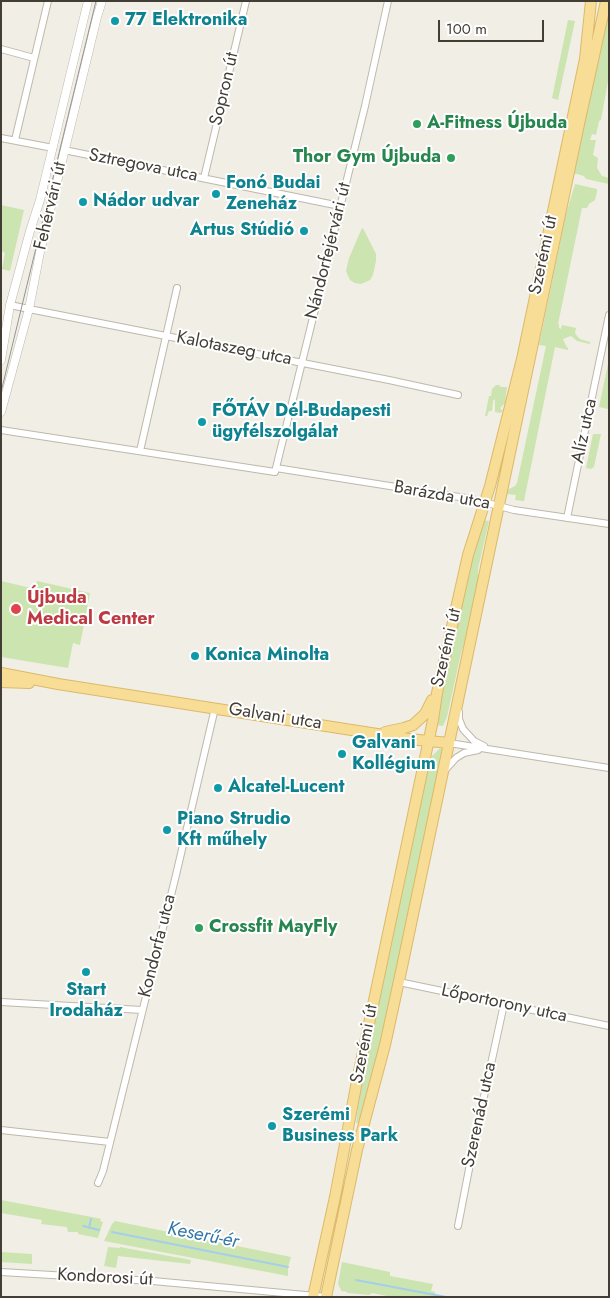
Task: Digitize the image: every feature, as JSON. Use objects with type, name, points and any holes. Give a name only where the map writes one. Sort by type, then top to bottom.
[{"type":"main road","name":"Szerémi út","points":[[313,1296],[428,741],[436,693],[468,555],[500,451],[526,342],[585,59],[591,1]]},
{"type":"main road","name":"Szerémi út","points":[[326,1297],[357,1150],[384,1052],[606,1]]},
{"type":"main road","name":"Galvani utca","points":[[1,673],[58,684],[372,733],[449,743]]},
{"type":"main road","name":"Galvani utca","points":[[1,682],[58,684]]},
{"type":"main road","points":[[372,733],[413,725],[425,714],[436,693]]},
{"type":"street","points":[[15,140],[48,1]]},
{"type":"street","name":"Fehérvári út","points":[[1,360],[10,304],[40,200],[88,1]]},
{"type":"street","name":"Fehérvári út","points":[[1,412],[29,310],[40,252],[64,150],[102,1]]},
{"type":"street","name":"Sopron út","points":[[204,178],[246,1]]},
{"type":"street","name":"Nándorfejérvári út","points":[[275,470],[366,100],[388,1]]},
{"type":"street","points":[[1,49],[34,58]]},
{"type":"street","points":[[1,138],[53,148]]},
{"type":"street","name":"Sztregova utca","points":[[64,150],[340,206]]},
{"type":"street","points":[[140,451],[177,288]]},
{"type":"street","name":"Kalotaszeg utca","points":[[10,304],[29,310],[458,395]]},
{"type":"street","name":"Alíz utca","points":[[567,518],[609,315]]},
{"type":"street","name":"Barázda utca","points":[[1,430],[472,499],[514,510],[609,524]]},
{"type":"street","name":"Galvani utca","points":[[458,703],[459,719],[463,730],[478,744],[492,749]]},
{"type":"street","name":"Kondorfa utca","points":[[98,1183],[103,1171],[176,875],[215,708]]},
{"type":"street","name":"Galvani utca","points":[[449,743],[609,768]]},
{"type":"street","name":"Galvani utca","points":[[443,773],[456,758],[464,753],[492,749]]},
{"type":"street","name":"Lőportorony utca","points":[[399,982],[609,1026]]},
{"type":"street","points":[[1,1002],[142,1010]]},
{"type":"street","name":"Szerenád utca","points":[[458,1226],[504,1004]]},
{"type":"street","points":[[1,1130],[110,1142]]},
{"type":"street","name":"Kondorosi út","points":[[1,1272],[153,1281],[326,1297]]},
{"type":"green space","points":[[608,14],[608,81],[601,120],[599,121],[596,135],[592,134],[590,140],[596,140],[593,155],[598,158],[597,168],[602,176],[609,178],[609,184],[586,179],[584,176],[573,173]]},
{"type":"green space","points":[[568,20],[575,21],[558,100],[552,98]]},
{"type":"green space","points":[[575,184],[597,189],[597,192],[595,200],[587,208],[582,208],[558,324],[561,329],[562,325],[576,328],[575,333],[577,336],[590,342],[590,344],[577,341],[571,336],[563,339],[568,350],[555,347],[524,501],[515,500],[516,495],[507,494],[507,490],[517,483],[546,346],[539,345],[566,214]]},
{"type":"green space","points":[[1,205],[24,210],[10,271],[2,269],[5,253],[1,251]]},
{"type":"green space","points":[[362,228],[376,254],[376,261],[370,280],[361,284],[350,280],[346,271],[349,258]]},
{"type":"green space","points":[[609,359],[609,406],[608,409],[599,407]]},
{"type":"green space","points":[[496,385],[507,387],[505,403],[500,408],[503,411],[500,413],[495,412],[495,399],[492,411],[489,411],[487,416],[485,416],[489,396],[491,396],[492,389]]},
{"type":"green space","points":[[593,434],[601,434],[594,467],[591,469],[586,468]]},
{"type":"green space","points":[[483,520],[489,521],[478,569],[473,614],[461,653],[447,717],[443,726],[436,725],[470,565]]},
{"type":"green space","points":[[1,581],[35,589],[37,581],[90,593],[80,645],[73,643],[68,668],[1,657]]},
{"type":"green space","points":[[443,748],[381,1046],[359,1123],[356,1123],[362,1076],[430,758],[439,749]]},
{"type":"green space","points":[[1,1200],[97,1218],[103,1222],[98,1238],[78,1234],[78,1232],[68,1232],[67,1227],[41,1224],[42,1220],[1,1213]]},
{"type":"green space","points":[[115,1221],[291,1257],[288,1276],[104,1241]]},
{"type":"green space","points":[[108,1247],[120,1247],[191,1260],[190,1264],[118,1256],[116,1268],[104,1266]]},
{"type":"green space","points":[[1,1252],[32,1254],[32,1264],[1,1262]]},
{"type":"green space","points":[[342,1262],[390,1272],[390,1276],[433,1284],[431,1291],[435,1292],[435,1297],[392,1297],[372,1293],[369,1295],[342,1292],[338,1284]]},
{"type":"waterway","points":[[89,1228],[91,1219]]},
{"type":"waterway","name":"Keserű-ér","points":[[83,1226],[99,1230]]},
{"type":"waterway","name":"Keserű-ér","points":[[112,1232],[288,1267]]},
{"type":"waterway","name":"Keserű-ér","points":[[356,1280],[446,1297]]},
{"type":"tram line","points":[[1,392],[96,1]]},
{"type":"place","name":"77 Elektronika","points":[[115,21]]},
{"type":"place","name":"A-Fitness Újbuda","points":[[417,124]]},
{"type":"place","name":"Thor Gym Újbuda","points":[[451,158]]},
{"type":"place","name":"Fonó Budai Zeneház","points":[[216,194]]},
{"type":"place","name":"Nádor udvar","points":[[83,202]]},
{"type":"place","name":"Artus Stúdió","points":[[304,231]]},
{"type":"place","name":"FŐTÁV Dél-Budapesti ügyfélszolgálat","points":[[202,422]]},
{"type":"place","name":"Újbuda Medical Center","points":[[16,609]]},
{"type":"place","name":"Konica Minolta","points":[[195,656]]},
{"type":"place","name":"Galvani Kollégium","points":[[342,754]]},
{"type":"place","name":"Alcatel-Lucent","points":[[218,788]]},
{"type":"place","name":"Piano Strudio Kft műhely","points":[[167,830]]},
{"type":"place","name":"Crossfit MayFly","points":[[199,928]]},
{"type":"place","name":"Start Irodaház","points":[[86,972]]},
{"type":"place","name":"Szerémi Business Park","points":[[272,1126]]}]
